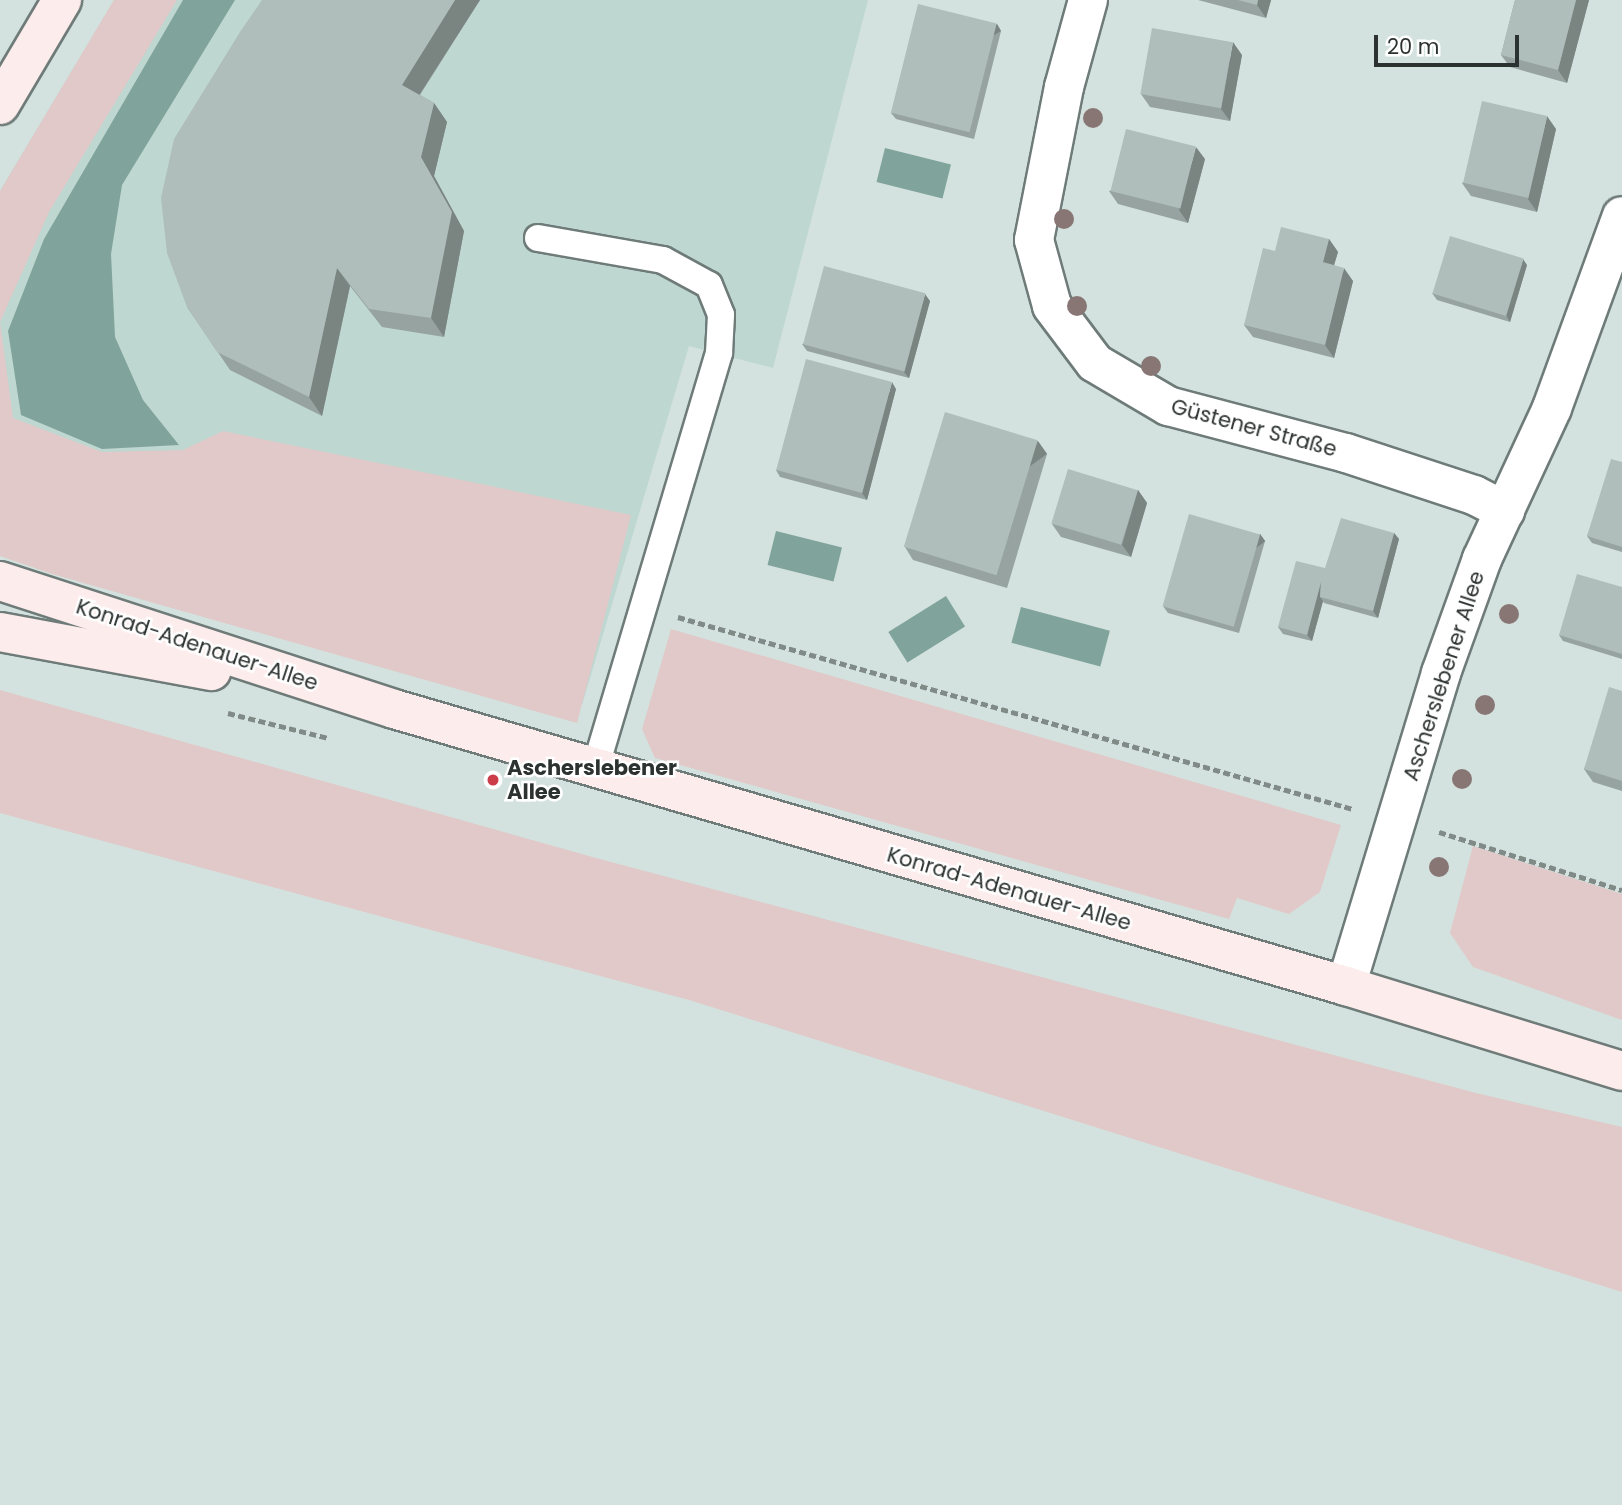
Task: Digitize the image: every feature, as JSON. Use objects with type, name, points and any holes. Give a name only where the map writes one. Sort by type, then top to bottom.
[{"type":"main road","points":[[0,105],[62,0]]},
{"type":"main road","name":"Konrad-Adenauer-Allee","points":[[0,581],[394,709],[1346,986],[1622,1071]]},
{"type":"main road","name":"Konrad-Adenauer-Allee","points":[[0,632],[194,667],[394,709]]},
{"type":"street","name":"Güstener Straße","points":[[1088,0],[1064,88],[1034,240],[1052,306],[1096,363],[1168,406],[1346,453],[1474,495],[1505,512]]},
{"type":"street","name":"Ascherslebener Allee","points":[[1346,986],[1441,673],[1482,559],[1552,408],[1622,216]]},
{"type":"lane","points":[[538,238],[663,260],[709,285],[721,315],[719,352],[596,766]]},
{"type":"path","points":[[645,608],[1466,839],[1622,890]]},
{"type":"shaded area","points":[[114,0],[868,0],[773,368],[689,346],[582,705],[0,520],[0,191]]},
{"type":"shaded area","points":[[114,0],[177,0],[49,212],[0,322],[0,191]]},
{"type":"shaded area","points":[[183,0],[235,0],[122,185],[111,254],[115,337],[143,400],[179,445],[102,449],[21,415],[8,331],[44,239]]},
{"type":"shaded area","points":[[885,148],[951,164],[943,198],[877,182]]},
{"type":"shaded area","points":[[0,322],[13,418],[102,452],[183,450],[223,431],[631,515],[577,723],[52,574],[0,556]]},
{"type":"shaded area","points":[[776,531],[842,547],[834,581],[768,565]]},
{"type":"shaded area","points":[[946,596],[965,627],[907,663],[888,632]]},
{"type":"shaded area","points":[[1021,607],[1110,631],[1100,667],[1011,643]]},
{"type":"shaded area","points":[[671,629],[1341,825],[1320,892],[1289,914],[1237,898],[1229,919],[655,758],[642,729]]},
{"type":"shaded area","points":[[0,690],[596,858],[1476,1093],[1622,1127],[1622,1292],[689,1000],[0,813]]},
{"type":"shaded area","points":[[1473,846],[1622,894],[1622,1020],[1473,967],[1450,933]]},
{"type":"building","points":[[262,0],[455,0],[402,85],[434,103],[421,157],[452,212],[431,318],[369,309],[337,268],[309,397],[217,352],[187,307],[167,253],[161,198],[174,139]]},
{"type":"building","points":[[1238,0],[1258,0],[1257,5]]},
{"type":"building","points":[[1515,0],[1576,0],[1558,70],[1501,55]]},
{"type":"building","points":[[918,4],[997,24],[969,132],[891,113]]},
{"type":"building","points":[[1152,28],[1233,42],[1221,108],[1140,94]]},
{"type":"building","points":[[1482,101],[1547,116],[1528,198],[1463,183]]},
{"type":"building","points":[[1126,129],[1196,146],[1180,209],[1111,191]]},
{"type":"building","points":[[1281,227],[1329,239],[1323,262],[1344,268],[1325,345],[1244,325],[1263,248],[1275,251]]},
{"type":"building","points":[[1450,236],[1524,259],[1506,316],[1432,293]]},
{"type":"building","points":[[824,266],[925,293],[904,371],[803,344]]},
{"type":"building","points":[[806,359],[892,382],[862,493],[776,470]]},
{"type":"building","points":[[945,412],[1038,440],[997,575],[904,547]]},
{"type":"building","points":[[1611,459],[1622,462],[1622,547],[1587,536]]},
{"type":"building","points":[[1068,469],[1138,490],[1121,545],[1051,524]]},
{"type":"building","points":[[1189,514],[1260,534],[1234,627],[1163,606]]},
{"type":"building","points":[[1341,518],[1394,533],[1373,611],[1320,597],[1321,582],[1307,635],[1278,627],[1296,561],[1325,568]]},
{"type":"building","points":[[1577,574],[1622,587],[1622,654],[1559,635]]},
{"type":"building","points":[[1609,687],[1622,691],[1622,781],[1584,769]]},
{"type":"place","name":"Ascherslebener Allee","points":[[493,780]]}]
